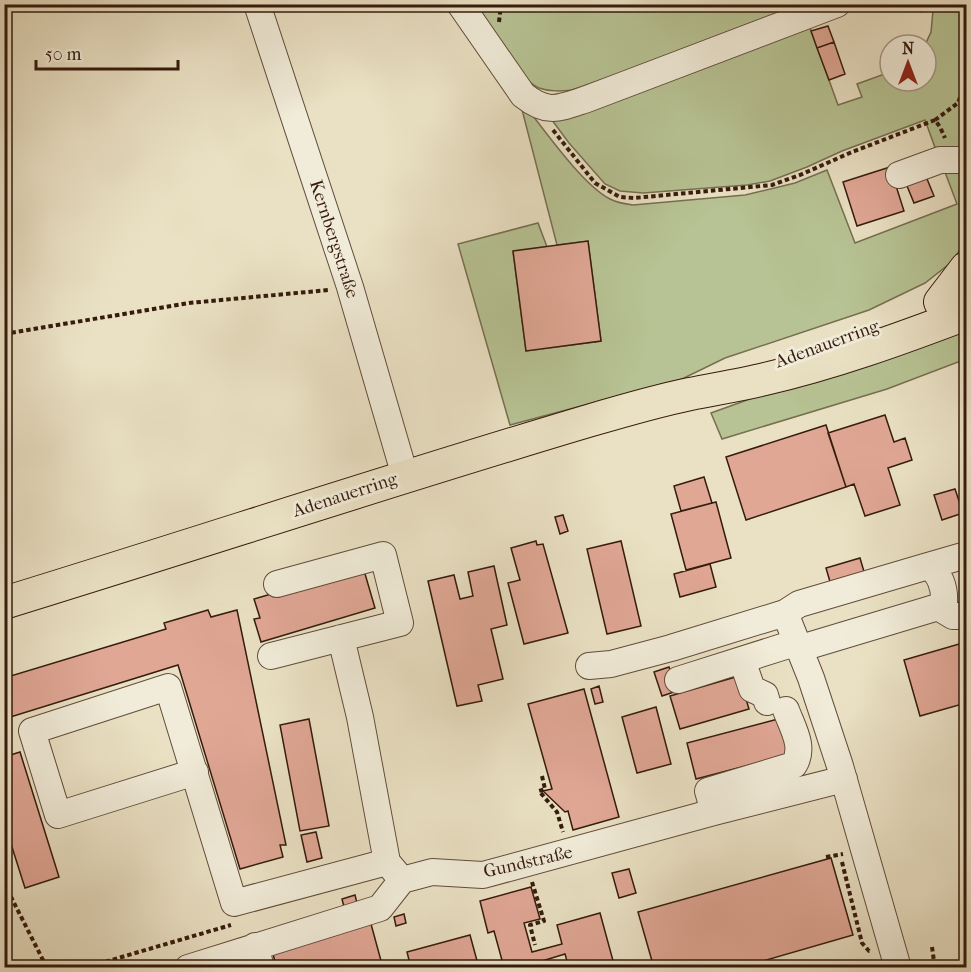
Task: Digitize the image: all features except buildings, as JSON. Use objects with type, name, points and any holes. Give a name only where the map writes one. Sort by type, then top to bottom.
[{"type":"main road","points":[[957,303],[966,268]]},
{"type":"main road","name":"Adenauerring","points":[[4,603],[405,476],[591,420],[688,394],[763,380],[890,343],[957,303]]},
{"type":"street","name":"Kernbergstraße","points":[[257,4],[350,287],[405,476]]},
{"type":"street","points":[[460,4],[512,82],[523,95],[536,105],[547,109],[569,105],[837,4]]},
{"type":"street","points":[[899,175],[940,160],[957,160]]},
{"type":"street","points":[[271,656],[343,646],[400,623],[384,555],[277,584]]},
{"type":"street","points":[[589,666],[611,664],[670,648],[785,613],[799,604],[966,555]]},
{"type":"street","points":[[678,680],[742,660],[938,607],[944,602],[944,595],[938,574],[928,566]]},
{"type":"street","points":[[938,607],[953,616],[966,616]]},
{"type":"street","points":[[785,613],[811,678],[844,779],[898,968]]},
{"type":"street","points":[[188,968],[258,957],[380,908],[395,871],[343,646]]},
{"type":"street","points":[[714,812],[708,791],[794,765],[800,756],[800,748],[776,706],[765,695],[752,689],[742,660]]},
{"type":"street","points":[[168,687],[195,772],[58,815],[32,731],[168,687]]},
{"type":"street","name":"Gundstraße","points":[[195,772],[234,903],[395,871],[483,875],[844,779]]},
{"type":"path","points":[[920,11],[936,4]]},
{"type":"path","points":[[536,105],[595,183],[620,198],[634,198],[772,185],[935,120],[958,103],[966,81]]},
{"type":"path","points":[[935,120],[957,160]]},
{"type":"path","points":[[4,334],[189,303],[350,287]]},
{"type":"path","points":[[542,776],[545,789],[538,791],[557,812],[569,853]]},
{"type":"path","points":[[826,857],[841,854]]},
{"type":"path","points":[[527,864],[544,921],[530,925],[535,945]]},
{"type":"path","points":[[4,883],[47,968]]},
{"type":"path","points":[[932,946],[935,968]]},
{"type":"green space","points":[[467,5],[813,5],[572,90],[556,91],[539,88],[521,74]]},
{"type":"green space","points":[[952,5],[966,5],[966,153],[937,153],[925,120],[770,181],[747,185],[643,193],[620,191],[605,184],[549,116],[808,22],[838,105],[862,97],[857,84],[878,76],[878,93],[938,93],[938,33],[931,33],[933,11]]},
{"type":"green space","points":[[519,98],[574,168],[599,191],[619,202],[633,205],[745,195],[795,183],[827,170],[855,243],[957,204],[945,172],[966,173],[966,239],[953,261],[925,283],[869,310],[725,358],[682,379],[510,425],[458,244],[538,223],[547,247],[513,252],[526,351],[601,341],[588,241],[557,245]]},
{"type":"green space","points":[[966,321],[966,359],[887,389],[722,439],[711,413]]}]
